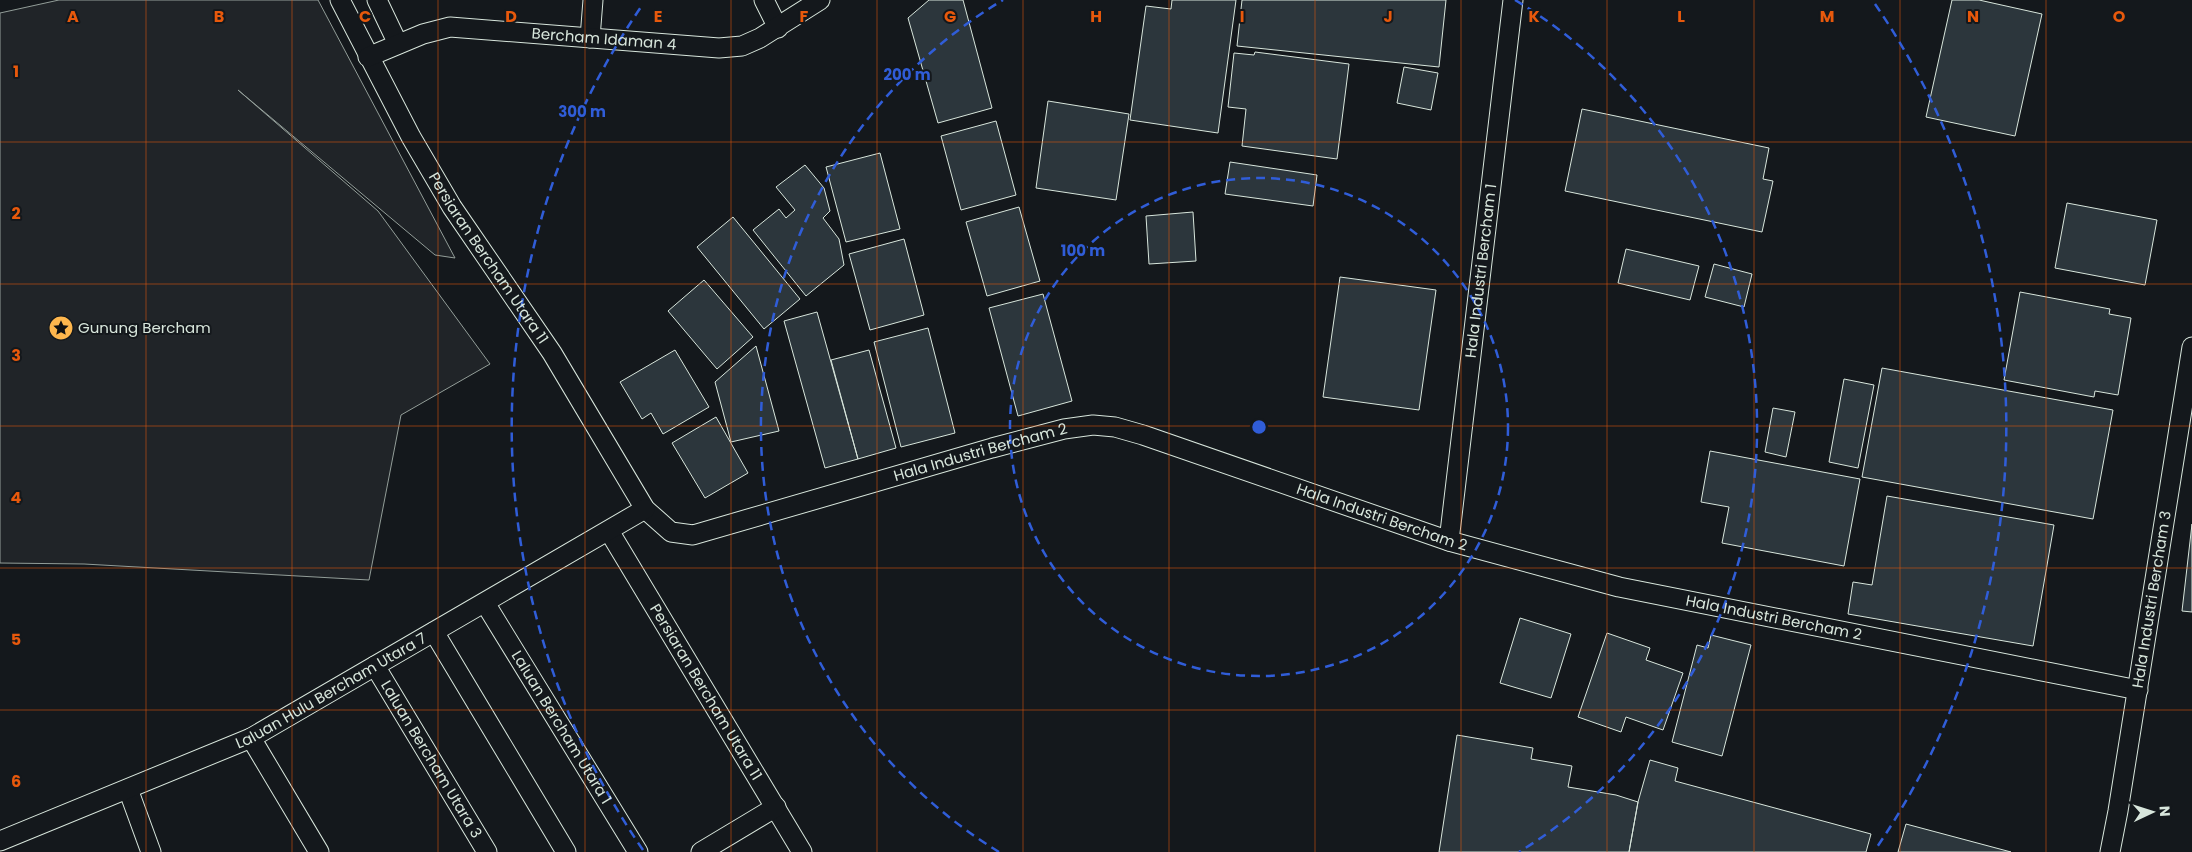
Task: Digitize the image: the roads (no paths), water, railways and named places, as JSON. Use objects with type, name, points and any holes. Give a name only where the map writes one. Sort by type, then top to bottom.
[{"type":"street","name":"Persiaran Bercham Utara 11","points":[[340,0],[411,137],[452,207],[552,353],[645,509]]},
{"type":"street","points":[[377,0],[398,44]]},
{"type":"street","points":[[590,38],[593,0]]},
{"type":"street","points":[[764,0],[778,28]]},
{"type":"street","name":"Bercham Idaman 4","points":[[368,56],[436,29],[450,27],[719,48],[742,46],[778,28],[820,0]]},
{"type":"street","name":"Hala Industri Bercham 1","points":[[1449,541],[1513,0]]},
{"type":"street","name":"Hala Industri Bercham 3","points":[[2110,852],[2138,690],[2192,347]]},
{"type":"street","name":"Hala Industri Bercham 2","points":[[645,509],[671,532],[693,535],[992,448],[1064,429],[1093,425],[1115,427],[1449,541],[1619,586],[1698,604],[1806,623],[2138,690]]},
{"type":"street","name":"Laluan Hulu Bercham Utara 7","points":[[0,841],[251,738],[645,509]]},
{"type":"street","name":"Persiaran Bercham Utara 11","points":[[609,531],[776,807],[795,850]]},
{"type":"street","name":"Laluan Bercham Utara 1","points":[[485,603],[638,852]]},
{"type":"street","points":[[434,632],[566,852]]},
{"type":"street","name":"Laluan Bercham Utara 3","points":[[375,666],[486,852]]},
{"type":"street","points":[[251,738],[319,852]]},
{"type":"street","points":[[128,788],[151,852]]},
{"type":"street","points":[[701,852],[776,807]]},
{"type":"place","name":"Gunung Bercham","points":[[61,328]]}]
